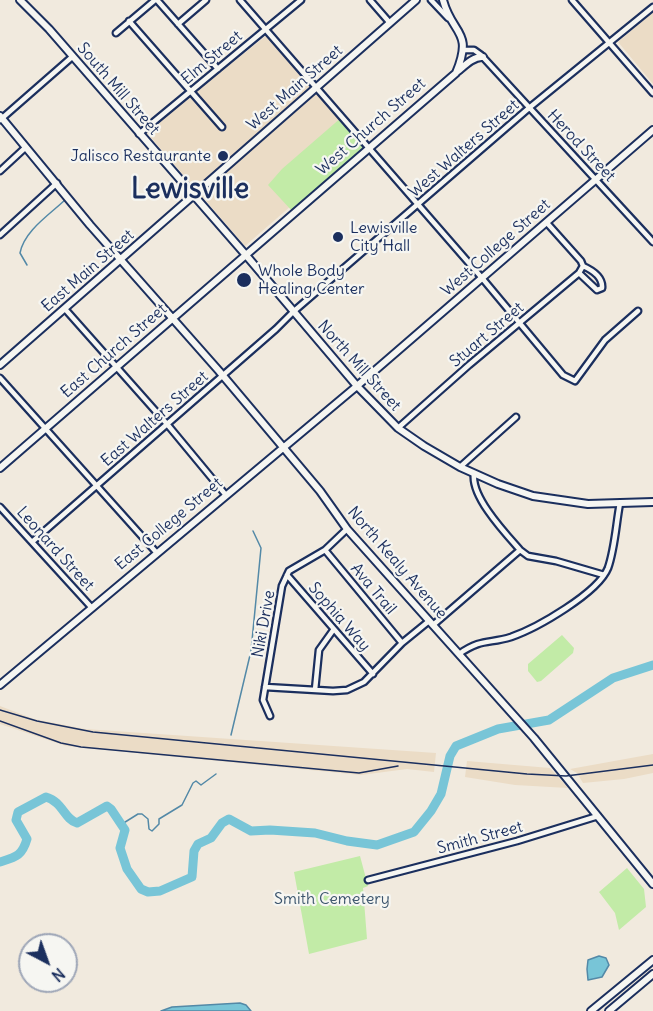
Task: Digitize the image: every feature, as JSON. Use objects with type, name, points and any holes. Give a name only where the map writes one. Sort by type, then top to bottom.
[{"type":"main road","name":"South Mill Street","points":[[20,0],[193,197]]},
{"type":"main road","name":"West Main Street","points":[[193,197],[416,0]]},
{"type":"main road","points":[[443,0],[446,10],[463,38],[463,50],[456,73]]},
{"type":"main road","name":"West Church Street","points":[[245,254],[456,73],[473,59],[483,57]]},
{"type":"main road","name":"North Kealy Avenue","points":[[1,118],[120,260],[320,491],[347,529],[534,738],[653,884]]},
{"type":"main road","name":"West College Street","points":[[357,386],[653,130]]},
{"type":"main road","name":"North Mill Street","points":[[193,197],[245,254],[357,386],[398,428],[424,446],[474,474],[533,496],[588,504],[653,502]]},
{"type":"main road","name":"East Main Street","points":[[0,365],[193,197]]},
{"type":"main road","name":"East Church Street","points":[[0,468],[245,254]]},
{"type":"main road","name":"East College Street","points":[[0,685],[225,494],[357,386]]},
{"type":"main road","points":[[591,1011],[653,960]]},
{"type":"main road","points":[[609,1011],[653,974]]},
{"type":"street","points":[[116,33],[156,0],[218,69]]},
{"type":"street","points":[[178,24],[206,0]]},
{"type":"street","points":[[240,0],[482,278],[563,375],[575,381],[605,340],[638,311]]},
{"type":"street","name":"Elm Street","points":[[139,134],[300,0]]},
{"type":"street","points":[[370,0],[390,23]]},
{"type":"street","points":[[431,0],[455,24]]},
{"type":"street","points":[[572,0],[653,93]]},
{"type":"street","name":"West Walters Street","points":[[293,312],[529,108],[653,7]]},
{"type":"street","points":[[129,21],[222,127]]},
{"type":"street","name":"Herod Street","points":[[463,50],[474,50],[483,57],[653,242]]},
{"type":"street","points":[[1,118],[72,57]]},
{"type":"street","points":[[0,171],[26,147]]},
{"type":"street","points":[[0,235],[57,183]]},
{"type":"street","points":[[547,223],[583,266],[595,273],[602,282],[602,288],[597,290],[579,273]]},
{"type":"street","name":"Stuart Street","points":[[398,428],[579,273],[583,266]]},
{"type":"street","points":[[65,309],[167,424],[225,494]]},
{"type":"street","name":"East Walters Street","points":[[32,542],[293,312]]},
{"type":"street","points":[[0,378],[156,552]]},
{"type":"street","points":[[460,467],[516,417]]},
{"type":"street","points":[[474,474],[473,480],[478,496],[520,550],[528,556],[604,575]]},
{"type":"street","points":[[459,654],[476,643],[514,636],[570,606],[596,586],[609,566],[620,503]]},
{"type":"street","name":"Leonard Street","points":[[0,507],[92,608]]},
{"type":"street","name":"Niki Drive","points":[[270,716],[263,700],[282,586],[289,571],[325,550],[347,529]]},
{"type":"street","name":"Ava Trail","points":[[325,550],[402,643]]},
{"type":"street","points":[[265,687],[347,690],[364,682],[402,643],[431,623],[520,550]]},
{"type":"street","name":"Sophia Way","points":[[287,575],[373,674]]},
{"type":"street","points":[[315,690],[319,650],[334,629]]},
{"type":"street","name":"Smith Street","points":[[368,880],[518,841],[598,816]]},
{"type":"shaded area","points":[[653,12],[653,84],[618,42]]},
{"type":"shaded area","points":[[267,35],[361,145],[245,246],[146,132]]},
{"type":"shaded area","points":[[0,706],[34,719],[85,729],[436,753],[434,772],[407,769],[361,775],[66,746],[0,724]]},
{"type":"shaded area","points":[[653,754],[653,773],[624,779],[583,783],[577,773],[570,769]]},
{"type":"shaded area","points":[[467,761],[550,768],[568,788],[515,785],[465,777]]},
{"type":"green space","points":[[342,117],[369,147],[293,212],[268,185],[282,169]]},
{"type":"green space","points":[[562,635],[574,648],[573,653],[537,682],[528,671],[528,664]]},
{"type":"green space","name":"Smith Cemetery","points":[[360,856],[368,886],[363,888],[367,939],[309,954],[294,872]]},
{"type":"green space","points":[[627,868],[644,889],[646,907],[619,930],[615,913],[599,892]]},
{"type":"water","points":[[599,956],[606,958],[609,965],[602,977],[588,980],[588,960]]},
{"type":"water","points":[[240,1003],[246,1005],[251,1011],[161,1011],[172,1007]]},
{"type":"waterway","points":[[27,265],[20,253],[26,238],[65,200]]},
{"type":"waterway","points":[[231,735],[251,651],[261,548],[253,531]]},
{"type":"waterway","points":[[0,862],[18,855],[25,845],[27,839],[16,820],[18,812],[46,797],[52,799],[69,818],[77,823],[107,806],[111,809],[125,830],[120,848],[127,869],[141,889],[148,892],[160,891],[192,877],[194,851],[198,844],[211,838],[222,823],[229,819],[251,831],[315,833],[377,845],[414,832],[431,811],[441,794],[450,756],[456,746],[498,729],[549,720],[613,678],[653,665]]},
{"type":"waterway","points":[[122,824],[142,814],[148,819],[149,829],[152,831],[159,824],[159,819],[182,805],[193,783],[196,781],[201,785],[216,774]]},
{"type":"railway","points":[[0,710],[37,721],[93,732],[527,774],[566,776],[653,765]]},
{"type":"railway","points":[[0,721],[61,743],[81,747],[359,773],[398,766]]},
{"type":"place","name":"Jalisco Restaurante","points":[[223,156]]},
{"type":"place","name":"Lewisville City Hall","points":[[338,237]]},
{"type":"place","name":"Whole Body Healing Center","points":[[244,280]]},
{"type":"district","name":"Lewisville","points":[[190,190]]}]
